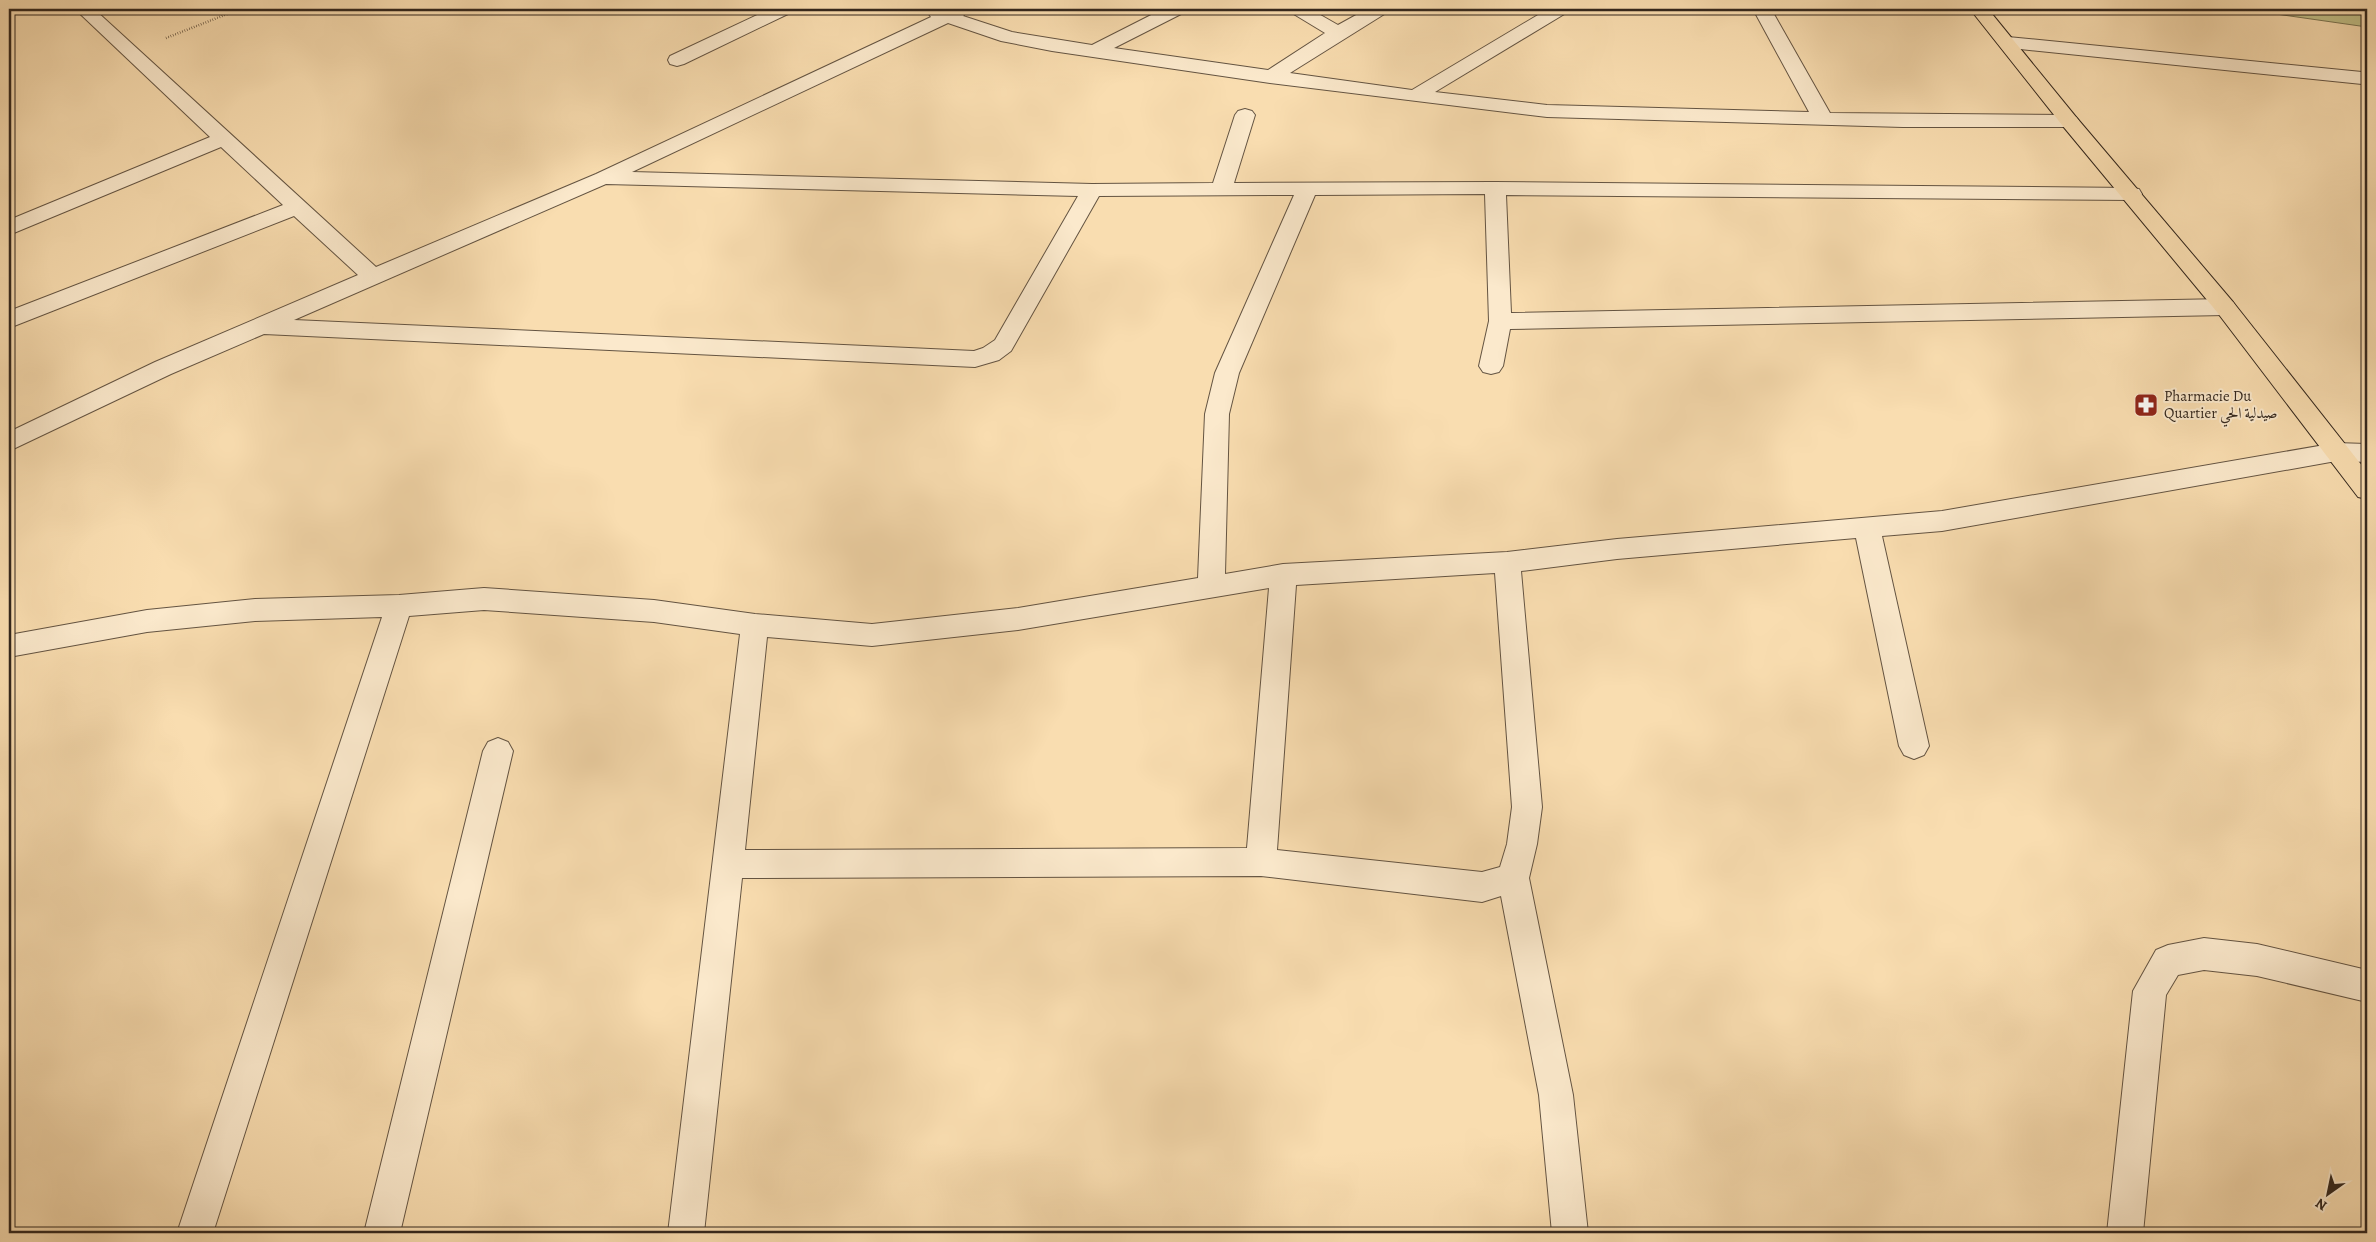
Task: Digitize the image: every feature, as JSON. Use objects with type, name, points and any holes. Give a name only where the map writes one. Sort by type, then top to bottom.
[{"type":"main road","points":[[1979,9],[2008,43],[2068,121],[2132,194],[2225,307],[2367,490]]},
{"type":"street","points":[[84,9],[373,277]]},
{"type":"street","points":[[677,60],[784,9]]},
{"type":"street","points":[[1094,52],[1177,9]]},
{"type":"street","points":[[1298,9],[1338,33]]},
{"type":"street","points":[[1270,77],[1338,33],[1380,9]]},
{"type":"street","points":[[1415,96],[1560,9]]},
{"type":"street","points":[[1762,9],[1824,119]]},
{"type":"street","points":[[9,442],[164,368],[603,178],[945,11],[1008,37],[1094,52],[1415,96],[1547,111],[1824,119],[2068,121]]},
{"type":"street","points":[[2008,43],[2366,81]]},
{"type":"street","points":[[1222,189],[1245,115]]},
{"type":"street","points":[[9,228],[224,138]]},
{"type":"street","points":[[603,178],[1092,190],[1495,188],[2132,194]]},
{"type":"street","points":[[1491,366],[1500,321],[1495,188]]},
{"type":"street","points":[[260,326],[975,359],[991,354],[1003,345],[1092,190]]},
{"type":"street","points":[[1211,586],[1217,414],[1227,373],[1307,190]]},
{"type":"street","points":[[9,320],[297,207]]},
{"type":"street","points":[[1500,321],[2225,307]]},
{"type":"street","points":[[9,646],[40,639],[157,620],[255,610],[399,606],[484,599],[654,611],[755,625],[872,635],[1018,619],[1282,575],[1507,562],[1617,549],[1942,521],[2336,452],[2367,453]]},
{"type":"street","points":[[1867,528],[1914,746]]},
{"type":"street","points":[[1507,562],[1527,807],[1522,844],[1513,878],[1556,1095],[1570,1233]]},
{"type":"street","points":[[1261,862],[1282,575]]},
{"type":"street","points":[[195,1233],[399,606]]},
{"type":"street","points":[[686,1233],[755,625]]},
{"type":"street","points":[[382,1233],[498,751]]},
{"type":"street","points":[[729,864],[1261,862],[1482,887],[1513,878]]},
{"type":"street","points":[[2125,1233],[2150,991],[2168,961],[2204,954],[2257,960],[2367,986]]},
{"type":"path","points":[[131,52],[240,9]]},
{"type":"shaded area","points":[[2241,9],[2367,9],[2367,27]]},
{"type":"place","name":"Pharmacie Du Quartier صيدلية الحي","points":[[2146,405]]}]
